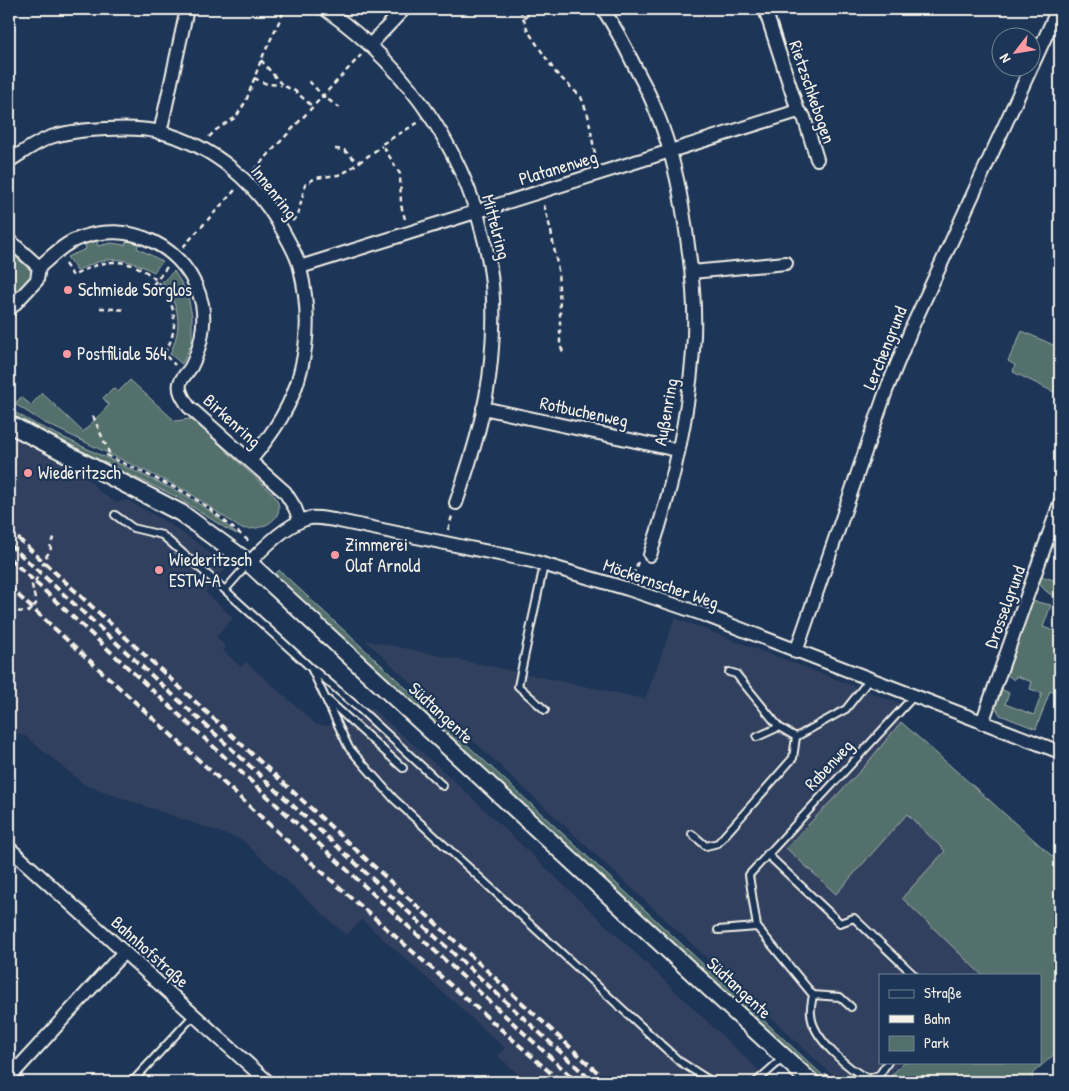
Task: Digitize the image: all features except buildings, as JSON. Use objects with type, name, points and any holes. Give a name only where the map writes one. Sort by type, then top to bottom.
[{"type":"street","points":[[160,132],[187,9]]},
{"type":"street","name":"Mittelring","points":[[325,9],[346,23],[370,44],[431,115],[460,167],[477,212],[489,263],[493,315],[491,362],[484,408],[474,450],[456,503]]},
{"type":"street","points":[[370,44],[404,9]]},
{"type":"street","name":"Außenring","points":[[603,9],[623,43],[654,106],[669,151],[680,196],[692,272],[694,334],[687,412],[666,501],[650,555]]},
{"type":"street","name":"Rietzschkebogen","points":[[765,9],[798,110],[804,116],[817,159]]},
{"type":"street","name":"Lerchengrund","points":[[1042,43],[1058,9]]},
{"type":"street","name":"Lerchengrund","points":[[796,652],[886,391],[913,324],[1026,78]]},
{"type":"street","name":"Platanenweg","points":[[300,267],[798,110]]},
{"type":"street","name":"Innenring","points":[[9,162],[50,137],[73,132],[128,128],[160,132],[205,150],[226,163],[245,179],[262,199],[281,228],[300,267],[307,308],[306,339],[301,369],[294,393],[284,415],[250,461]]},
{"type":"street","name":"Birkenring","points":[[9,310],[37,280],[39,267],[74,240],[98,233],[126,232],[152,240],[175,256],[192,278],[202,305],[202,331],[197,355],[180,382],[181,395],[189,407],[285,492],[296,508],[300,521]]},
{"type":"street","points":[[9,240],[39,267]]},
{"type":"street","points":[[692,272],[786,263]]},
{"type":"street","name":"Rotbuchenweg","points":[[484,408],[677,450]]},
{"type":"street","name":"Südtangente","points":[[11,428],[181,513],[249,563],[811,1082]]},
{"type":"street","name":"Drosselgrund","points":[[982,723],[1060,503]]},
{"type":"street","name":"Möckernscher Weg","points":[[300,521],[317,518],[334,520],[544,565],[628,589],[702,614],[796,652],[1060,752]]},
{"type":"street","points":[[249,563],[268,545],[300,521]]},
{"type":"street","name":"Bahnhofstraße","points":[[9,848],[268,1082]]},
{"type":"street","points":[[9,1078],[124,952]]},
{"type":"lane","points":[[115,515],[133,528],[162,535],[362,711],[443,786]]},
{"type":"lane","points":[[225,590],[249,563]]},
{"type":"lane","points":[[544,565],[518,686],[545,710]]},
{"type":"lane","points":[[311,668],[349,748],[394,799],[679,1061],[712,1082]]},
{"type":"lane","points":[[729,672],[736,674],[779,727],[796,737]]},
{"type":"lane","points":[[796,737],[846,709],[869,680]]},
{"type":"lane","name":"Rabenweg","points":[[757,927],[749,875],[912,696]]},
{"type":"lane","points":[[325,698],[403,768]]},
{"type":"lane","points":[[757,737],[779,727]]},
{"type":"lane","points":[[692,834],[706,846],[718,843],[793,758],[796,737]]},
{"type":"lane","points":[[768,854],[840,923],[854,918],[913,974]]},
{"type":"lane","points":[[718,930],[757,927],[812,995],[810,1016],[820,1040],[856,1073],[869,1079],[880,1074],[887,1064]]},
{"type":"lane","points":[[812,995],[840,997],[851,1007]]},
{"type":"lane","points":[[132,1082],[194,1015]]},
{"type":"lane","points":[[756,1082],[784,1057]]},
{"type":"path","points":[[205,150],[207,139],[216,130],[236,117],[246,101],[261,60],[285,9]]},
{"type":"path","points":[[520,9],[528,31],[556,73],[580,97],[588,115],[591,140],[599,173]]},
{"type":"path","points":[[524,17],[540,9]]},
{"type":"path","points":[[245,179],[370,44]]},
{"type":"path","points":[[261,60],[282,85]]},
{"type":"path","points":[[254,78],[267,84],[282,85],[296,91],[313,107]]},
{"type":"path","points":[[309,82],[323,96],[340,108]]},
{"type":"path","points":[[281,228],[298,215],[305,185],[315,178],[338,175],[347,171],[382,146],[382,144],[431,115]]},
{"type":"path","points":[[382,146],[400,174],[401,205],[406,223]]},
{"type":"path","points":[[335,149],[344,150],[354,159],[360,161]]},
{"type":"path","points":[[153,285],[175,256],[237,188],[241,193]]},
{"type":"path","points":[[540,192],[551,231],[558,270],[560,346],[565,355]]},
{"type":"path","points":[[56,253],[74,276],[96,265],[114,262],[135,266],[157,280],[170,299],[174,317],[172,336],[164,354],[172,362]]},
{"type":"path","points":[[100,308],[126,310]]},
{"type":"path","points":[[93,416],[110,457]]},
{"type":"path","points":[[444,543],[456,503]]},
{"type":"path","points":[[9,611],[28,612],[36,604],[32,585],[42,571],[43,564],[51,551],[50,542],[55,537]]},
{"type":"path","points":[[628,589],[641,553],[650,555]]},
{"type":"shaded area","points":[[9,434],[88,479],[99,491],[116,503],[127,500],[163,520],[199,544],[227,568],[205,592],[233,618],[216,637],[226,647],[223,651],[241,667],[246,662],[317,725],[350,727],[371,707],[451,778],[771,1082],[527,1082],[498,1056],[505,1048],[362,920],[346,935],[242,840],[85,785],[25,736],[9,732]]},
{"type":"shaded area","points":[[675,618],[906,706],[896,718],[996,805],[996,974],[879,974],[879,1064],[899,1064],[882,1082],[840,1082],[365,640],[645,699]]},
{"type":"green space","points":[[96,240],[98,246],[111,243],[125,245],[127,240],[139,242],[137,248],[162,261],[154,272],[124,260],[97,262],[77,271],[67,257],[86,249],[85,244]]},
{"type":"green space","points":[[9,251],[32,272],[30,278],[9,302]]},
{"type":"green space","points":[[174,271],[187,292],[192,316],[192,342],[182,364],[170,354],[177,334],[178,316],[173,300],[162,282]]},
{"type":"green space","points":[[1022,331],[1060,348],[1060,395],[1013,372],[1015,365],[1008,361]]},
{"type":"green space","points":[[130,380],[175,421],[190,419],[195,422],[274,495],[279,511],[276,517],[264,526],[248,529],[240,528],[187,491],[43,422],[15,404],[21,397],[31,405],[42,393],[83,432],[109,405],[103,398],[113,388],[118,392]]},
{"type":"green space","points":[[9,409],[37,425],[185,495],[210,511],[237,534],[177,497],[33,429],[9,414]]},
{"type":"green space","points":[[279,570],[830,1082],[823,1082],[275,575]]},
{"type":"green space","points":[[1041,576],[1060,582],[1060,596],[1055,594],[1054,597],[1038,583]]},
{"type":"green space","points":[[1032,601],[1051,605],[1043,627],[1060,633],[1060,695],[1050,691],[1036,729],[1000,715],[995,706],[1001,689],[1009,693],[1005,704],[1034,715],[1042,693],[1030,689],[1032,682],[1016,676],[1014,680],[1006,674]]},
{"type":"green space","points":[[901,722],[1060,863],[1060,1049],[1032,1074],[1034,1082],[885,1082],[902,1064],[1042,1064],[1042,974],[981,974],[902,898],[945,851],[907,814],[836,894],[786,848],[864,767]]},
{"type":"railway","points":[[9,530],[608,1082]]},
{"type":"railway","points":[[9,544],[593,1082]]},
{"type":"railway","points":[[9,558],[577,1082]]},
{"type":"railway","points":[[9,587],[304,856],[561,1082]]},
{"type":"place","name":"Schmiede Sorglos","points":[[68,290]]},
{"type":"place","name":"Postfiliale 564","points":[[67,354]]},
{"type":"place","name":"Wiederitzsch","points":[[28,473]]},
{"type":"place","name":"Zimmerei Olaf Arnold","points":[[335,555]]},
{"type":"place","name":"Wiederitzsch ESTW-A","points":[[159,570]]}]
